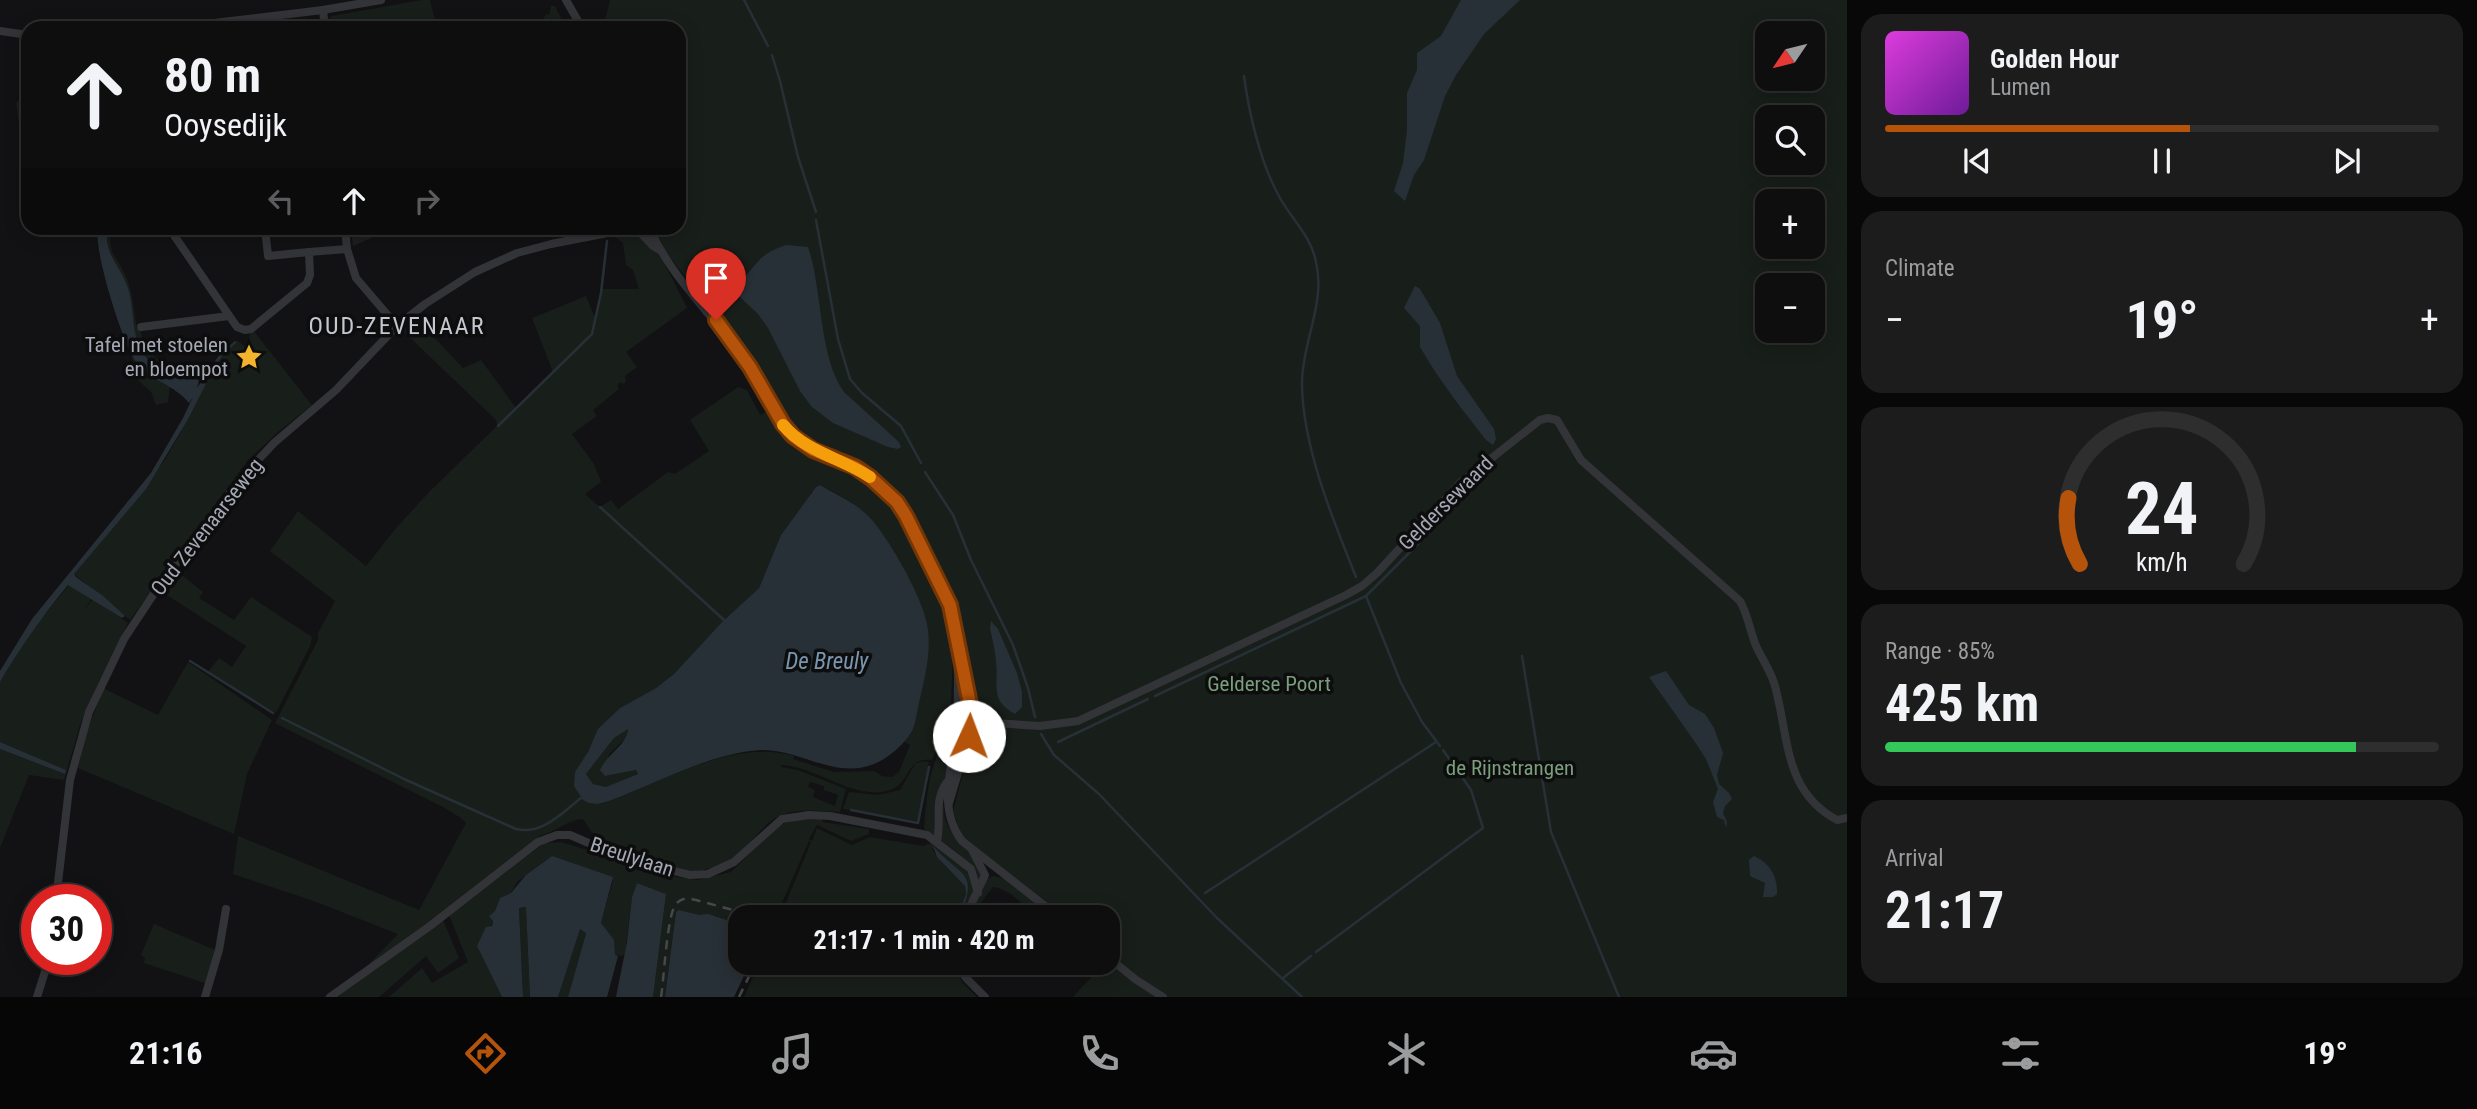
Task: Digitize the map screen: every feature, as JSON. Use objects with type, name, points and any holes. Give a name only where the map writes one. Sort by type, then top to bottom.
[{"type":"street","points":[[231,21],[381,0]]},
{"type":"street","points":[[566,0],[578,21]]},
{"type":"street","points":[[323,10],[324,21]]},
{"type":"street","points":[[0,31],[21,35]]},
{"type":"street","points":[[174,235],[237,327],[248,330],[307,283],[310,275],[309,252]]},
{"type":"street","points":[[266,235],[268,256],[347,249]]},
{"type":"street","points":[[346,235],[356,278],[397,326]]},
{"type":"street","name":"Oud Zevenaarseweg","points":[[58,884],[67,805],[81,738],[100,688],[124,639],[241,478],[274,443],[336,390],[397,326],[425,304],[475,272],[517,253],[598,235]]},
{"type":"street","name":"Oud Zevenaarseweg","points":[[642,235],[660,250]]},
{"type":"street","points":[[653,235],[660,250],[739,351],[793,436],[813,450],[855,467],[871,478],[897,502],[915,532],[950,605],[956,643],[957,720],[948,779],[948,806],[952,825],[962,841],[1044,905]]},
{"type":"street","points":[[141,327],[229,316]]},
{"type":"street","name":"Geldersewaard","points":[[977,722],[1040,726],[1078,721],[1346,595],[1377,573],[1460,483],[1522,433],[1540,420],[1548,418],[1557,420],[1581,460],[1740,601],[1756,647],[1776,687],[1791,768],[1799,785],[1825,814],[1838,820],[1847,818]]},
{"type":"street","points":[[948,806],[969,736],[977,722],[971,709],[961,653],[956,643]]},
{"type":"street","points":[[937,841],[938,804],[948,779]]},
{"type":"street","name":"Breulylaan","points":[[330,997],[548,837],[570,835],[621,857],[690,875],[708,874],[726,867],[776,822],[789,816],[830,816],[920,833],[937,841],[971,869],[978,893]]},
{"type":"street","points":[[971,847],[985,875],[972,905]]},
{"type":"street","points":[[985,875],[1010,877]]},
{"type":"street","points":[[205,997],[219,948],[226,909]]},
{"type":"street","points":[[1120,967],[1163,997]]},
{"type":"street","points":[[37,997],[44,975]]},
{"type":"street","points":[[963,975],[985,997]]},
{"type":"shaded area","points":[[352,235],[378,235],[353,246]]},
{"type":"green space","points":[[430,0],[435,21],[329,21],[332,16]]},
{"type":"green space","name":"Gelderse Poort","points":[[610,0],[1847,0],[1847,997],[1165,997],[1120,964],[1120,905],[1046,905],[966,840],[953,811],[971,743],[978,732],[988,725],[975,710],[954,608],[914,522],[902,504],[880,482],[847,461],[842,454],[810,444],[792,431],[736,342],[662,247],[658,235],[686,235],[686,21],[605,21]]},
{"type":"green space","points":[[551,6],[555,6],[562,21],[541,21],[546,14],[549,15]]},
{"type":"green space","points":[[21,98],[21,137],[16,103]]},
{"type":"green space","points":[[110,235],[112,250],[129,285],[137,329],[140,329],[150,352],[169,366],[185,372],[212,364],[201,380],[169,371],[143,353],[134,332],[126,283],[109,250],[107,236]]},
{"type":"green space","points":[[640,235],[648,241],[664,262],[687,308],[626,352],[637,367],[625,376],[626,382],[617,385],[619,389],[593,410],[597,416],[572,434],[594,464],[601,482],[585,494],[600,507],[611,500],[618,509],[668,472],[675,474],[709,451],[690,420],[738,387],[747,390],[760,415],[769,411],[785,436],[798,446],[853,469],[868,479],[895,505],[924,555],[946,604],[953,652],[949,755],[941,786],[945,819],[949,828],[970,852],[981,875],[978,886],[977,878],[966,861],[924,829],[928,788],[938,747],[932,760],[916,763],[899,785],[881,792],[855,789],[807,770],[781,765],[846,789],[840,812],[803,811],[781,815],[733,858],[713,867],[692,871],[671,868],[627,854],[594,835],[583,819],[573,821],[541,835],[415,934],[365,968],[398,934],[311,900],[233,874],[238,836],[419,910],[466,823],[443,807],[275,723],[335,601],[270,551],[298,511],[366,566],[430,491],[497,426],[496,420],[402,330],[416,318],[463,368],[481,360],[516,408],[553,372],[532,318],[586,296],[596,320],[602,289],[639,289],[633,270],[626,265],[623,243],[614,236]],"holes":[[[820,485],[839,495],[862,513],[888,545],[910,583],[925,620],[928,637],[913,729],[903,741],[910,745],[899,772],[892,777],[882,776],[874,771],[834,772],[793,759],[794,756],[771,752],[748,753],[700,764],[609,801],[598,804],[583,800],[584,760],[592,743],[620,708],[656,688],[674,674],[721,623],[759,588],[781,535],[816,487]],[[810,782],[824,786],[824,790],[838,795],[835,806],[813,797],[815,790],[808,787]]]},
{"type":"green space","points":[[253,330],[312,405],[248,460],[130,620],[74,574],[165,460],[219,359],[238,341],[248,349],[250,333]]},
{"type":"green space","points":[[131,354],[149,374],[170,386],[168,402],[156,405],[151,392],[139,381]]},
{"type":"green space","points":[[178,572],[203,592],[199,598],[234,620],[251,597],[312,637],[276,713],[208,672],[219,658],[232,667],[246,646],[162,592]]},
{"type":"green space","points":[[70,584],[91,599],[85,609],[93,599],[128,623],[80,725],[64,780],[29,775],[0,848],[0,749],[65,774],[66,770],[0,742],[0,682],[33,629]]},
{"type":"green space","points":[[188,662],[272,720],[247,774],[234,834],[78,768],[85,738],[103,688],[158,715]]},
{"type":"green space","points":[[628,728],[627,737],[609,754],[605,776],[636,770],[638,774],[606,787],[593,784],[586,774],[614,738]]},
{"type":"green space","points":[[929,762],[918,821],[843,809],[849,792],[878,795],[900,790],[915,764]]},
{"type":"green space","points":[[812,817],[821,818],[823,822],[869,829],[869,834],[851,841],[817,825],[809,839],[812,841],[817,828],[852,845],[870,837],[923,846],[931,843],[959,863],[970,875],[974,891],[971,901],[969,905],[964,905],[967,892],[967,883],[964,876],[932,848],[937,857],[965,886],[966,894],[962,905],[785,905],[811,842],[809,841],[781,905],[728,905],[728,920],[679,910],[676,912],[665,997],[653,997],[666,894],[637,883],[632,897],[625,953],[622,956],[615,955],[612,939],[601,926],[613,880],[549,858],[517,882],[511,893],[500,898],[495,911],[490,915],[493,921],[479,951],[502,997],[389,997],[422,968],[432,983],[468,962],[449,915],[544,843],[561,842],[676,877],[697,880],[731,872],[777,827]]},
{"type":"green space","points":[[993,876],[1004,878],[1039,905],[1024,905],[1011,894],[993,887],[979,905],[973,905],[986,880]]},
{"type":"green space","points":[[526,907],[530,997],[523,997],[519,908]]},
{"type":"green space","points":[[443,920],[459,958],[438,973],[426,956],[379,997],[336,997]]},
{"type":"green space","points":[[154,924],[215,950],[208,984],[144,963],[145,958],[141,955]]},
{"type":"green space","points":[[580,928],[586,932],[568,997],[558,997]]},
{"type":"green space","points":[[1120,970],[1158,997],[1073,997],[1093,975],[1120,975]]},
{"type":"green space","points":[[754,975],[958,975],[977,997],[744,997]]},
{"type":"water","points":[[1461,0],[1520,0],[1484,34],[1456,75],[1445,96],[1424,160],[1414,175],[1405,201],[1394,191],[1403,163],[1407,130],[1407,93],[1417,70],[1417,53],[1441,36]]},
{"type":"water","points":[[98,235],[107,235],[110,252],[128,288],[138,344],[155,365],[199,380],[197,388],[220,354],[237,342],[215,366],[187,421],[146,489],[74,574],[125,616],[122,618],[68,585],[32,632],[0,682],[0,671],[32,619],[151,473],[193,397],[189,403],[137,363],[117,318],[104,275]]},
{"type":"water","points":[[786,245],[808,247],[825,341],[836,377],[844,392],[899,442],[901,447],[898,449],[833,423],[812,407],[800,391],[768,328],[758,314],[725,283],[740,282],[759,260]]},
{"type":"water","points":[[1415,286],[1420,289],[1440,323],[1457,376],[1494,429],[1496,439],[1493,445],[1458,404],[1420,347],[1420,326],[1404,308]]},
{"type":"water","name":"De Breuly","points":[[820,485],[849,501],[873,522],[902,565],[924,612],[929,644],[927,664],[914,726],[906,740],[885,758],[859,768],[831,766],[789,754],[760,750],[702,763],[609,801],[598,804],[583,800],[574,786],[575,772],[598,729],[620,708],[656,688],[674,674],[721,623],[759,588],[781,535]],"holes":[[[628,729],[627,735],[600,770],[605,776],[636,770],[638,774],[606,787],[593,784],[586,774],[614,738]]]},
{"type":"water","points":[[991,621],[998,629],[1022,692],[1022,707],[1015,714],[1001,703],[998,697]]},
{"type":"water","points":[[1666,671],[1689,705],[1705,714],[1714,728],[1723,753],[1717,775],[1719,784],[1732,799],[1725,806],[1723,813],[1727,822],[1726,828],[1724,820],[1717,817],[1713,802],[1718,789],[1706,759],[1649,677]]},
{"type":"water","points":[[0,742],[66,770],[65,774],[0,749]]},
{"type":"water","points":[[933,846],[964,876],[968,890],[965,905],[962,905],[966,894],[965,886],[937,857]]},
{"type":"water","points":[[552,856],[613,877],[601,923],[614,940],[615,955],[618,956],[607,997],[568,997],[586,933],[580,929],[558,997],[530,997],[526,907],[519,908],[523,997],[502,997],[477,946],[486,927],[492,926],[493,921],[489,916],[495,911],[500,898],[511,893],[526,875]]},
{"type":"water","points":[[1754,856],[1769,867],[1774,876],[1777,894],[1773,897],[1763,897],[1765,883],[1750,876],[1749,860]]},
{"type":"water","points":[[637,883],[666,894],[653,997],[616,997],[627,942],[632,897]]},
{"type":"water","points":[[679,910],[708,914],[728,920],[728,975],[744,975],[734,997],[665,997],[676,912]]},
{"type":"waterway","points":[[744,0],[768,46]]},
{"type":"waterway","points":[[772,55],[798,157],[816,212]]},
{"type":"waterway","points":[[1244,76],[1253,123],[1267,170],[1280,198],[1314,253],[1318,292],[1303,368],[1303,407],[1320,482],[1356,577]]},
{"type":"waterway","points":[[816,220],[838,339],[850,379],[862,393],[901,426],[921,463]]},
{"type":"waterway","points":[[498,426],[592,334],[601,293],[607,241]]},
{"type":"waterway","points":[[925,472],[953,515],[971,560],[1013,645],[1035,717]]},
{"type":"waterway","points":[[600,507],[724,620]]},
{"type":"waterway","points":[[1366,596],[1435,527]]},
{"type":"waterway","points":[[1155,696],[1366,596],[1401,683],[1422,722],[1440,746]]},
{"type":"waterway","points":[[1522,656],[1551,832],[1619,997]]},
{"type":"waterway","points":[[190,661],[273,713]]},
{"type":"waterway","points":[[1058,742],[1148,699]]},
{"type":"waterway","points":[[282,718],[404,779],[516,829],[543,826],[581,798]]},
{"type":"waterway","points":[[1041,734],[1054,755],[1099,794],[1217,918],[1302,997]]},
{"type":"waterway","points":[[1205,893],[1436,742]]},
{"type":"waterway","points":[[1316,952],[1483,828],[1471,790],[1443,750]]},
{"type":"waterway","points":[[851,810],[918,823],[929,767]]},
{"type":"waterway","points":[[1283,978],[1311,956]]},
{"type":"railway","points":[[661,997],[670,920],[676,904],[681,900],[693,899],[728,909]]},
{"type":"railway","points":[[739,997],[750,975]]},
{"type":"slow traffic","points":[[783,425],[813,450],[834,457],[870,477]]},
{"type":"place","name":"Tafel met stoelen en bloempot","points":[[249,357]]},
{"type":"district","name":"OUD-ZEVENAAR","points":[[397,326]]},
{"type":"route","points":[[716,320],[750,367],[783,424],[793,436],[813,450],[855,467],[871,478],[897,502],[906,516],[950,605],[971,709],[977,722],[969,736]]},
{"type":"park label","name":"de Rijnstrangen","points":[[1510,768]]}]
